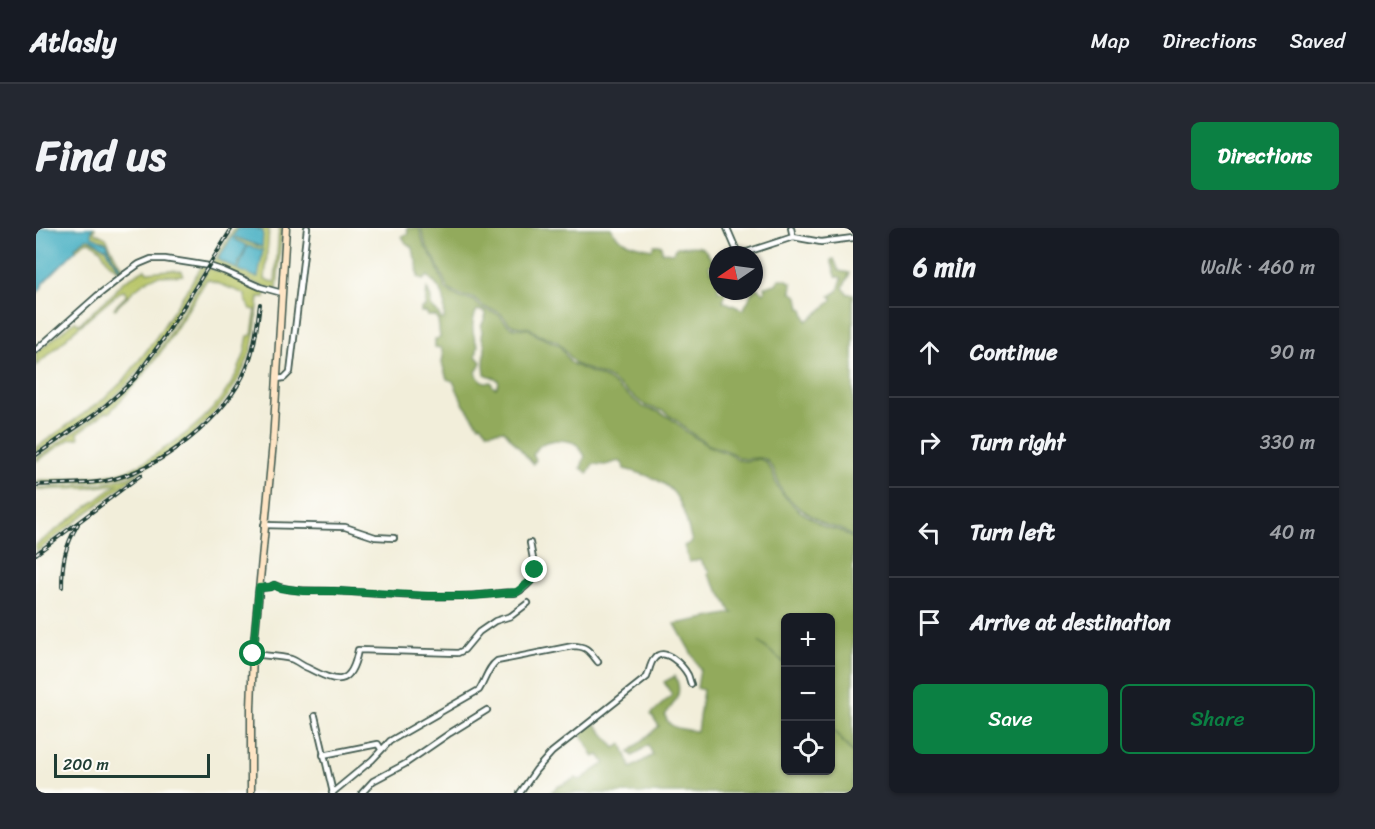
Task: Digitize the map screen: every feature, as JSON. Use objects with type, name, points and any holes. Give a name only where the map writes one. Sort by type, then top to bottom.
[{"type":"main road","points":[[252,793],[250,708],[253,654],[273,442],[286,228]]},
{"type":"street","points":[[277,380],[284,378],[290,372],[307,228]]},
{"type":"street","points":[[727,228],[736,249],[740,252],[747,252],[794,237],[820,242],[853,238]]},
{"type":"street","points":[[791,228],[794,237]]},
{"type":"street","points":[[36,350],[97,296],[139,264],[151,259],[209,266],[260,287],[282,293]]},
{"type":"street","points":[[264,525],[345,527],[375,537],[394,538]]},
{"type":"street","points":[[259,588],[274,585],[303,591],[428,596],[472,596],[517,592],[531,582],[536,575],[530,543]]},
{"type":"street","points":[[253,654],[292,659],[332,679],[343,680],[356,663],[358,650],[458,653],[464,650],[479,632],[495,621],[511,616],[528,603]]},
{"type":"street","points":[[315,716],[332,793],[372,760],[381,749],[403,733],[479,690],[493,664],[497,661],[582,646],[598,662]]},
{"type":"street","points":[[520,793],[552,752],[647,677],[654,658],[666,654],[672,656],[688,676],[691,684]]},
{"type":"street","points":[[362,793],[373,781],[405,764],[487,710]]},
{"type":"street","points":[[323,755],[378,744],[381,749]]},
{"type":"green space","points":[[93,228],[95,228],[94,232],[106,238],[125,269],[120,272],[90,241],[85,242],[76,250],[75,248],[84,239],[90,238],[107,248],[120,268],[109,246],[92,236]]},
{"type":"green space","points":[[234,228],[238,228],[218,260],[236,268],[247,248],[246,245],[233,239],[235,237],[261,247],[263,231],[255,228],[269,228],[265,280],[275,282],[279,228],[282,228],[277,290],[257,284],[212,264]]},
{"type":"green space","points":[[407,228],[419,228],[424,245],[434,260],[446,290],[461,298],[473,300],[483,309],[498,314],[509,326],[529,329],[538,336],[555,343],[560,346],[574,365],[608,380],[645,408],[670,418],[708,446],[738,460],[765,461],[783,495],[798,510],[825,527],[841,531],[853,539],[853,753],[835,732],[835,613],[781,613],[781,660],[759,642],[781,661],[781,775],[835,775],[835,733],[853,754],[853,793],[550,793],[576,778],[580,780],[605,763],[599,755],[594,757],[580,732],[594,722],[615,748],[622,744],[631,768],[653,755],[648,745],[633,756],[629,752],[659,726],[651,714],[672,695],[664,682],[675,676],[679,687],[675,701],[665,715],[667,720],[669,724],[677,728],[697,731],[703,690],[697,688],[700,669],[675,624],[733,613],[700,560],[689,562],[684,546],[692,542],[685,517],[674,493],[664,484],[624,469],[623,464],[619,461],[605,465],[593,464],[588,473],[581,468],[585,456],[580,448],[573,442],[564,440],[545,442],[538,447],[533,455],[536,460],[533,464],[504,430],[488,432],[481,424],[479,425],[464,405],[453,381],[447,379],[442,363],[441,348],[435,347],[435,339],[440,338],[438,320],[435,316],[428,316],[426,312],[421,312],[421,308],[425,307],[427,289],[431,298],[431,306],[442,320],[444,319],[443,294],[428,276],[423,280],[418,277],[413,248],[402,236],[408,233]],"holes":[[[477,310],[486,315],[481,327],[485,346],[485,374],[497,379],[499,383],[496,388],[491,382],[480,379],[476,373],[481,362],[476,356],[478,346],[473,333],[473,324]]]},
{"type":"green space","points":[[421,228],[611,228],[618,237],[628,243],[652,249],[654,245],[661,245],[662,252],[673,253],[677,247],[703,248],[709,255],[709,300],[723,300],[743,310],[748,300],[763,300],[764,287],[776,284],[779,279],[785,279],[792,283],[791,292],[798,297],[800,308],[803,309],[807,321],[831,301],[833,299],[830,296],[838,291],[842,278],[836,276],[831,260],[834,259],[839,271],[850,273],[843,288],[848,294],[853,294],[853,537],[841,529],[826,525],[799,508],[784,494],[774,470],[766,459],[739,458],[730,452],[709,445],[663,411],[646,406],[609,378],[575,364],[556,341],[539,335],[530,328],[510,324],[499,312],[484,307],[474,298],[462,296],[448,289],[426,245]]},
{"type":"green space","points":[[202,266],[206,267],[159,344],[137,373],[104,405],[36,453],[36,448],[104,399],[124,380],[154,341]]},
{"type":"green space","points":[[209,268],[266,292],[265,297],[259,297],[249,356],[240,377],[227,397],[194,434],[153,462],[131,473],[91,482],[36,483],[41,480],[103,476],[133,468],[185,434],[220,400],[237,373],[245,353],[248,336],[252,335],[256,310],[251,309],[246,302],[245,294],[207,279],[163,349],[109,413],[106,412],[78,433],[79,438],[70,439],[36,461],[36,458],[107,407],[140,374],[172,330]]},
{"type":"green space","points":[[145,269],[147,272],[182,271],[183,275],[161,276],[147,281],[115,309],[126,296],[125,291],[120,292],[36,366],[36,353],[75,321],[79,324],[124,281]]},
{"type":"green space","points":[[142,471],[36,552],[36,545],[118,484],[87,488],[36,490],[36,488],[103,484]]},
{"type":"water","points":[[40,228],[93,228],[92,236],[107,243],[112,256],[121,268],[119,269],[106,247],[104,248],[89,238],[75,247],[76,250],[43,283],[36,294],[36,233]]},
{"type":"water","points":[[238,228],[255,228],[263,231],[262,247],[235,237],[234,239],[246,245],[247,248],[248,246],[263,250],[258,277],[238,270],[245,249],[236,269],[218,259]]},
{"type":"railway","points":[[36,455],[97,413],[135,378],[164,338],[232,228]]},
{"type":"railway","points":[[36,485],[96,482],[126,475],[168,454],[188,439],[224,405],[237,386],[252,352],[260,304]]},
{"type":"railway","points":[[36,554],[141,475]]},
{"type":"railway","points":[[62,587],[65,554],[78,524]]},
{"type":"route","points":[[253,654],[259,588],[274,585],[303,591],[472,596],[517,592],[531,582],[536,575],[535,570]]}]
